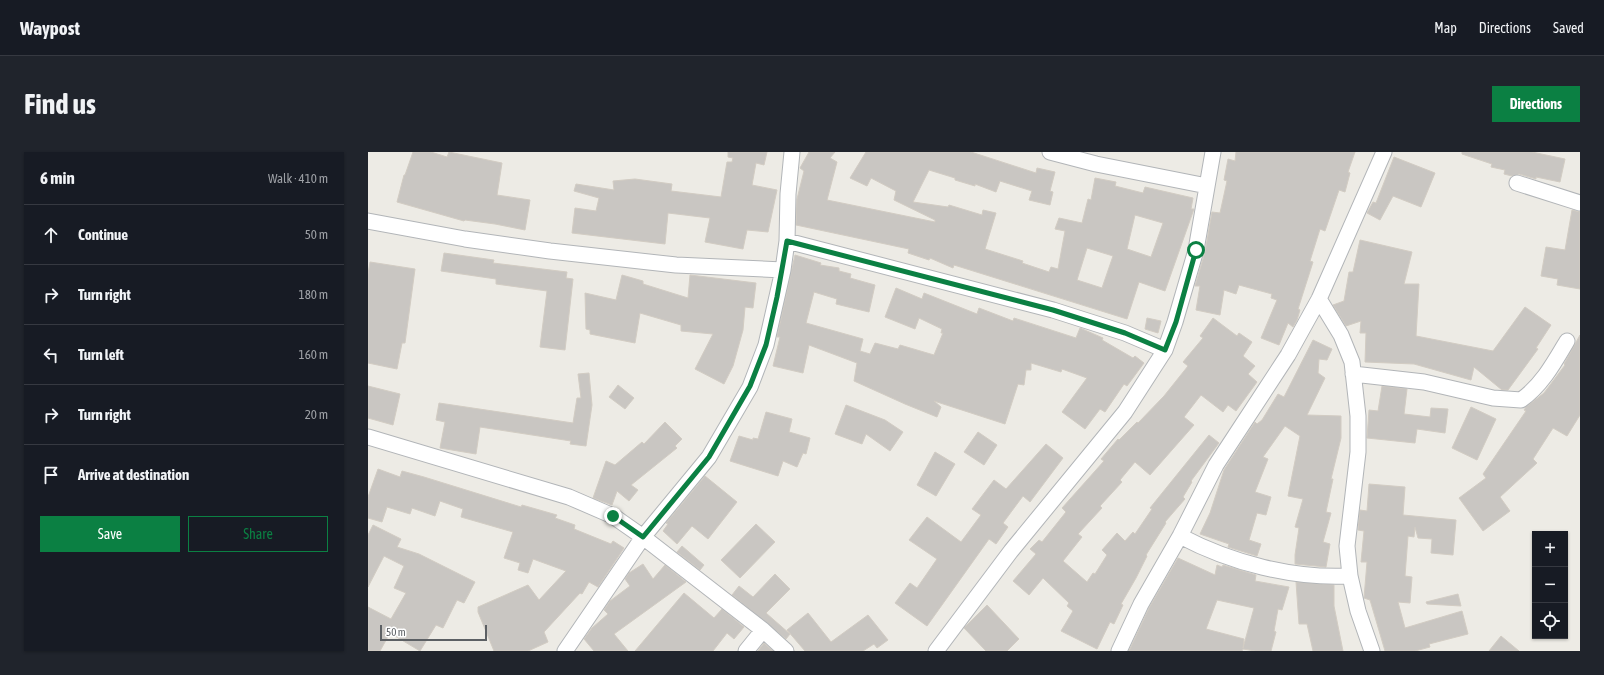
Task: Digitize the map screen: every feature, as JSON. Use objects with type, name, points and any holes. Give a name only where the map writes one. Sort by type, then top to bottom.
[{"type":"street","points":[[565,651],[643,537],[709,457],[750,386],[766,345],[783,270],[787,241],[792,152]]},
{"type":"street","points":[[1050,152],[1096,164],[1207,186]]},
{"type":"street","points":[[936,651],[1011,551],[1125,412],[1165,350],[1176,322],[1196,250],[1213,152]]},
{"type":"street","points":[[1119,651],[1141,604],[1180,536],[1216,465],[1288,355],[1319,299],[1384,152]]},
{"type":"street","points":[[1517,184],[1580,202]]},
{"type":"street","points":[[368,221],[465,239],[542,250],[681,265],[783,270]]},
{"type":"street","points":[[787,241],[1053,310],[1125,333],[1165,350]]},
{"type":"street","points":[[1319,299],[1341,334],[1352,362],[1358,416],[1358,452],[1347,546],[1350,576],[1358,611],[1372,651]]},
{"type":"street","points":[[1353,374],[1424,382],[1493,398],[1521,400],[1531,393],[1544,379],[1567,341]]},
{"type":"street","points":[[368,437],[568,497],[613,516],[643,537],[763,630],[786,651]]},
{"type":"street","points":[[1180,536],[1198,545],[1233,558],[1269,567],[1307,575],[1326,577],[1350,576]]},
{"type":"street","points":[[746,651],[763,630]]},
{"type":"building","points":[[413,152],[431,152],[447,157],[449,152],[502,163],[497,195],[530,200],[525,230],[495,224],[464,221],[397,202],[404,175]]},
{"type":"building","points":[[728,152],[767,152],[764,165],[756,163],[752,185],[777,190],[768,232],[747,230],[743,249],[705,242],[710,218],[668,213],[665,244],[572,233],[575,208],[596,211],[599,198],[574,191],[576,184],[614,190],[613,181],[635,179],[672,184],[671,191],[721,197],[727,162],[732,162],[733,158],[728,157]]},
{"type":"building","points":[[809,152],[835,152],[830,158],[837,162],[827,200],[935,222],[935,220],[894,200],[896,191],[871,178],[867,186],[850,178],[866,152],[971,152],[1036,173],[1037,168],[1055,172],[1050,191],[1053,192],[1050,205],[1029,200],[1032,191],[1000,181],[996,192],[975,184],[975,186],[955,180],[955,178],[929,170],[913,202],[948,207],[949,205],[982,215],[983,210],[996,213],[985,249],[1023,261],[1022,263],[1049,272],[1051,267],[1058,269],[1065,231],[1055,229],[1059,218],[1082,223],[1088,199],[1091,200],[1095,178],[1116,182],[1115,186],[1143,193],[1145,187],[1193,198],[1191,209],[1194,209],[1165,291],[1139,282],[1127,319],[954,265],[953,268],[930,258],[929,260],[908,253],[909,249],[796,225],[797,199],[804,171],[800,168]],"holes":[[[1135,215],[1163,223],[1151,257],[1127,249]],[[1087,248],[1113,256],[1102,288],[1077,280]]]},
{"type":"building","points":[[1236,152],[1355,152],[1348,172],[1350,173],[1345,192],[1339,190],[1325,231],[1320,229],[1310,261],[1313,262],[1298,309],[1300,310],[1297,320],[1293,327],[1288,323],[1279,345],[1261,338],[1277,300],[1271,298],[1272,294],[1239,285],[1236,294],[1224,290],[1220,315],[1196,310],[1200,286],[1195,286],[1205,252],[1212,212],[1220,213],[1227,181],[1224,180],[1228,159],[1235,161]]},
{"type":"building","points":[[1462,152],[1532,152],[1565,159],[1560,182],[1536,177],[1536,179],[1519,174],[1512,176],[1504,174],[1505,170],[1491,167],[1492,164],[1462,154]]},
{"type":"building","points":[[1394,157],[1435,173],[1421,207],[1393,196],[1380,220],[1367,213],[1373,202],[1376,203]]},
{"type":"building","points":[[1572,210],[1580,212],[1580,289],[1557,285],[1558,279],[1541,276],[1546,247],[1565,250]]},
{"type":"building","points":[[1360,240],[1412,252],[1404,284],[1419,284],[1416,336],[1493,351],[1525,307],[1551,325],[1536,348],[1538,349],[1508,390],[1502,390],[1474,367],[1471,380],[1414,364],[1365,362],[1366,333],[1360,333],[1361,321],[1346,326],[1333,305],[1344,301],[1349,272],[1353,272]]},
{"type":"building","points":[[444,253],[494,260],[493,263],[567,272],[566,278],[573,279],[565,350],[540,347],[547,291],[496,284],[496,279],[441,271]]},
{"type":"building","points":[[795,255],[821,263],[820,265],[839,268],[839,271],[851,274],[850,278],[875,285],[869,312],[836,304],[837,299],[814,292],[806,323],[863,339],[860,351],[870,354],[875,343],[898,349],[900,345],[934,355],[943,333],[941,333],[942,329],[919,318],[915,329],[885,317],[896,288],[922,299],[924,293],[977,314],[979,308],[1013,321],[1014,318],[1076,338],[1080,328],[1103,338],[1102,340],[1133,358],[1135,356],[1144,363],[1127,386],[1124,384],[1105,412],[1100,409],[1085,429],[1062,412],[1087,378],[1062,369],[1061,372],[1031,363],[1031,370],[1026,370],[1024,385],[1018,384],[1005,424],[934,401],[941,407],[937,417],[854,381],[857,363],[809,345],[803,373],[773,366],[780,337],[777,337]]},
{"type":"building","points":[[370,262],[415,269],[405,343],[402,343],[397,369],[368,363],[368,274]]},
{"type":"building","points":[[622,275],[643,281],[643,284],[688,298],[690,275],[756,283],[753,308],[745,307],[743,330],[733,366],[724,384],[695,369],[713,334],[681,331],[681,325],[640,313],[635,343],[590,334],[590,330],[586,329],[585,293],[616,300]]},
{"type":"building","points":[[1147,318],[1161,321],[1158,333],[1145,329]]},
{"type":"building","points":[[1213,318],[1237,336],[1239,333],[1252,342],[1243,356],[1255,366],[1248,374],[1257,382],[1236,411],[1228,405],[1223,412],[1201,395],[1184,417],[1194,425],[1150,475],[1135,462],[1120,480],[1122,482],[1100,506],[1102,508],[1078,534],[1082,537],[1063,561],[1087,582],[1093,573],[1095,574],[1107,555],[1102,550],[1117,533],[1125,541],[1133,532],[1135,534],[1152,509],[1150,508],[1209,435],[1219,443],[1191,481],[1192,482],[1183,497],[1185,499],[1165,522],[1166,523],[1146,555],[1147,556],[1136,578],[1121,604],[1123,605],[1114,624],[1110,622],[1097,649],[1061,631],[1073,611],[1067,606],[1069,603],[1043,578],[1029,595],[1013,581],[1036,554],[1030,549],[1039,540],[1042,542],[1066,512],[1062,508],[1104,461],[1101,459],[1118,439],[1119,440],[1137,422],[1138,423],[1164,396],[1188,366],[1183,362],[1203,338],[1200,336]]},
{"type":"building","points":[[1580,335],[1580,415],[1567,436],[1553,428],[1533,459],[1537,463],[1500,497],[1510,511],[1483,531],[1459,498],[1486,478],[1483,474],[1526,411],[1524,410],[1544,393],[1565,365],[1564,364]]},
{"type":"building","points":[[1313,340],[1332,349],[1327,360],[1319,359],[1318,373],[1325,378],[1307,415],[1341,416],[1341,438],[1331,479],[1333,479],[1326,512],[1331,513],[1323,542],[1330,544],[1326,567],[1295,564],[1299,528],[1295,527],[1303,499],[1288,496],[1300,436],[1285,426],[1263,457],[1268,459],[1255,492],[1271,497],[1266,515],[1257,513],[1249,540],[1261,544],[1257,556],[1228,547],[1229,544],[1200,534],[1210,513],[1224,470],[1255,422],[1257,424],[1262,420],[1278,394],[1284,397]]},
{"type":"building","points":[[589,373],[592,405],[586,446],[570,444],[571,441],[480,427],[476,454],[440,448],[445,422],[436,420],[439,403],[573,423],[577,398],[581,398],[578,374]]},
{"type":"building","points":[[618,385],[634,398],[625,409],[609,397]]},
{"type":"building","points":[[368,386],[400,394],[393,425],[368,418]]},
{"type":"building","points":[[1382,386],[1407,389],[1404,414],[1430,417],[1431,408],[1448,409],[1445,433],[1417,429],[1415,443],[1367,438],[1369,410],[1378,411]]},
{"type":"building","points":[[846,405],[885,420],[903,432],[890,451],[866,434],[862,444],[835,434]]},
{"type":"building","points":[[1471,407],[1496,419],[1477,460],[1452,448]]},
{"type":"building","points":[[766,412],[792,419],[789,432],[810,438],[806,454],[803,453],[797,467],[783,461],[778,476],[730,461],[739,436],[753,440],[753,438],[758,439]]},
{"type":"building","points":[[665,422],[682,439],[675,446],[677,448],[631,485],[638,490],[629,501],[617,491],[612,505],[593,498],[606,461],[615,465],[642,442],[644,444]]},
{"type":"building","points":[[978,432],[997,445],[984,465],[964,452]]},
{"type":"building","points":[[1046,444],[1063,458],[1030,502],[1023,496],[1003,523],[1008,527],[996,544],[989,539],[927,626],[895,603],[910,583],[917,588],[937,559],[909,540],[927,517],[961,542],[981,515],[972,509],[994,480],[1006,489]]},
{"type":"building","points":[[935,452],[955,464],[936,496],[917,485]]},
{"type":"building","points":[[378,469],[400,477],[402,471],[521,507],[522,505],[557,515],[555,518],[575,525],[574,529],[611,544],[613,541],[624,548],[598,587],[589,582],[582,594],[580,593],[544,632],[548,642],[528,651],[494,651],[478,612],[478,607],[528,585],[539,600],[566,571],[533,559],[528,573],[518,570],[520,563],[504,558],[513,532],[461,517],[463,509],[440,501],[435,516],[412,508],[410,514],[387,507],[382,522],[368,518],[368,497]]},
{"type":"building","points":[[705,476],[737,502],[708,539],[692,526],[677,544],[663,531],[668,524],[666,523]]},
{"type":"building","points":[[1369,484],[1405,487],[1403,515],[1456,520],[1453,555],[1431,553],[1432,539],[1418,538],[1415,527],[1414,537],[1408,536],[1405,576],[1412,577],[1410,603],[1398,602],[1405,628],[1462,611],[1468,634],[1429,644],[1430,647],[1415,651],[1385,651],[1370,600],[1364,598],[1367,562],[1361,562],[1364,531],[1358,530],[1360,510],[1367,511]]},
{"type":"building","points":[[756,524],[775,542],[740,578],[721,560]]},
{"type":"building","points":[[373,525],[401,539],[397,547],[419,554],[475,582],[464,603],[457,600],[443,628],[436,625],[420,651],[390,633],[380,651],[368,651],[368,607],[391,619],[406,593],[394,588],[404,566],[384,556],[368,587],[368,535]]},
{"type":"building","points":[[682,546],[704,565],[700,570],[677,552]]},
{"type":"building","points":[[1178,558],[1215,575],[1217,565],[1222,567],[1223,565],[1256,575],[1255,581],[1289,587],[1282,610],[1278,609],[1274,631],[1276,632],[1271,651],[1243,649],[1242,651],[1129,651],[1149,608]],"holes":[[[1217,600],[1254,608],[1243,648],[1244,639],[1206,629]]]},
{"type":"building","points":[[643,564],[653,579],[665,565],[686,582],[614,634],[628,651],[594,651],[584,639],[592,628],[608,614],[604,610],[610,601],[630,586],[625,579],[629,573]]},
{"type":"building","points":[[775,574],[790,589],[766,613],[790,634],[786,639],[732,595],[739,586],[753,597]]},
{"type":"building","points":[[1296,582],[1334,585],[1334,606],[1343,651],[1313,651],[1307,624],[1299,624]]},
{"type":"building","points":[[684,593],[714,618],[722,609],[744,627],[734,639],[727,633],[713,651],[635,651]]},
{"type":"building","points":[[1458,594],[1461,606],[1427,604],[1426,602]]},
{"type":"building","points":[[987,605],[1019,639],[1007,651],[986,651],[964,628]]},
{"type":"building","points":[[808,613],[831,642],[868,615],[888,640],[877,648],[874,644],[863,651],[805,651],[787,630]]},
{"type":"building","points":[[1501,636],[1519,651],[1489,651]]},
{"type":"building","points":[[764,643],[773,651],[758,651]]},
{"type":"route","points":[[613,516],[643,537],[709,457],[750,386],[766,345],[783,270],[787,241],[919,274],[1053,310],[1125,333],[1165,350],[1176,322],[1196,250]]}]
